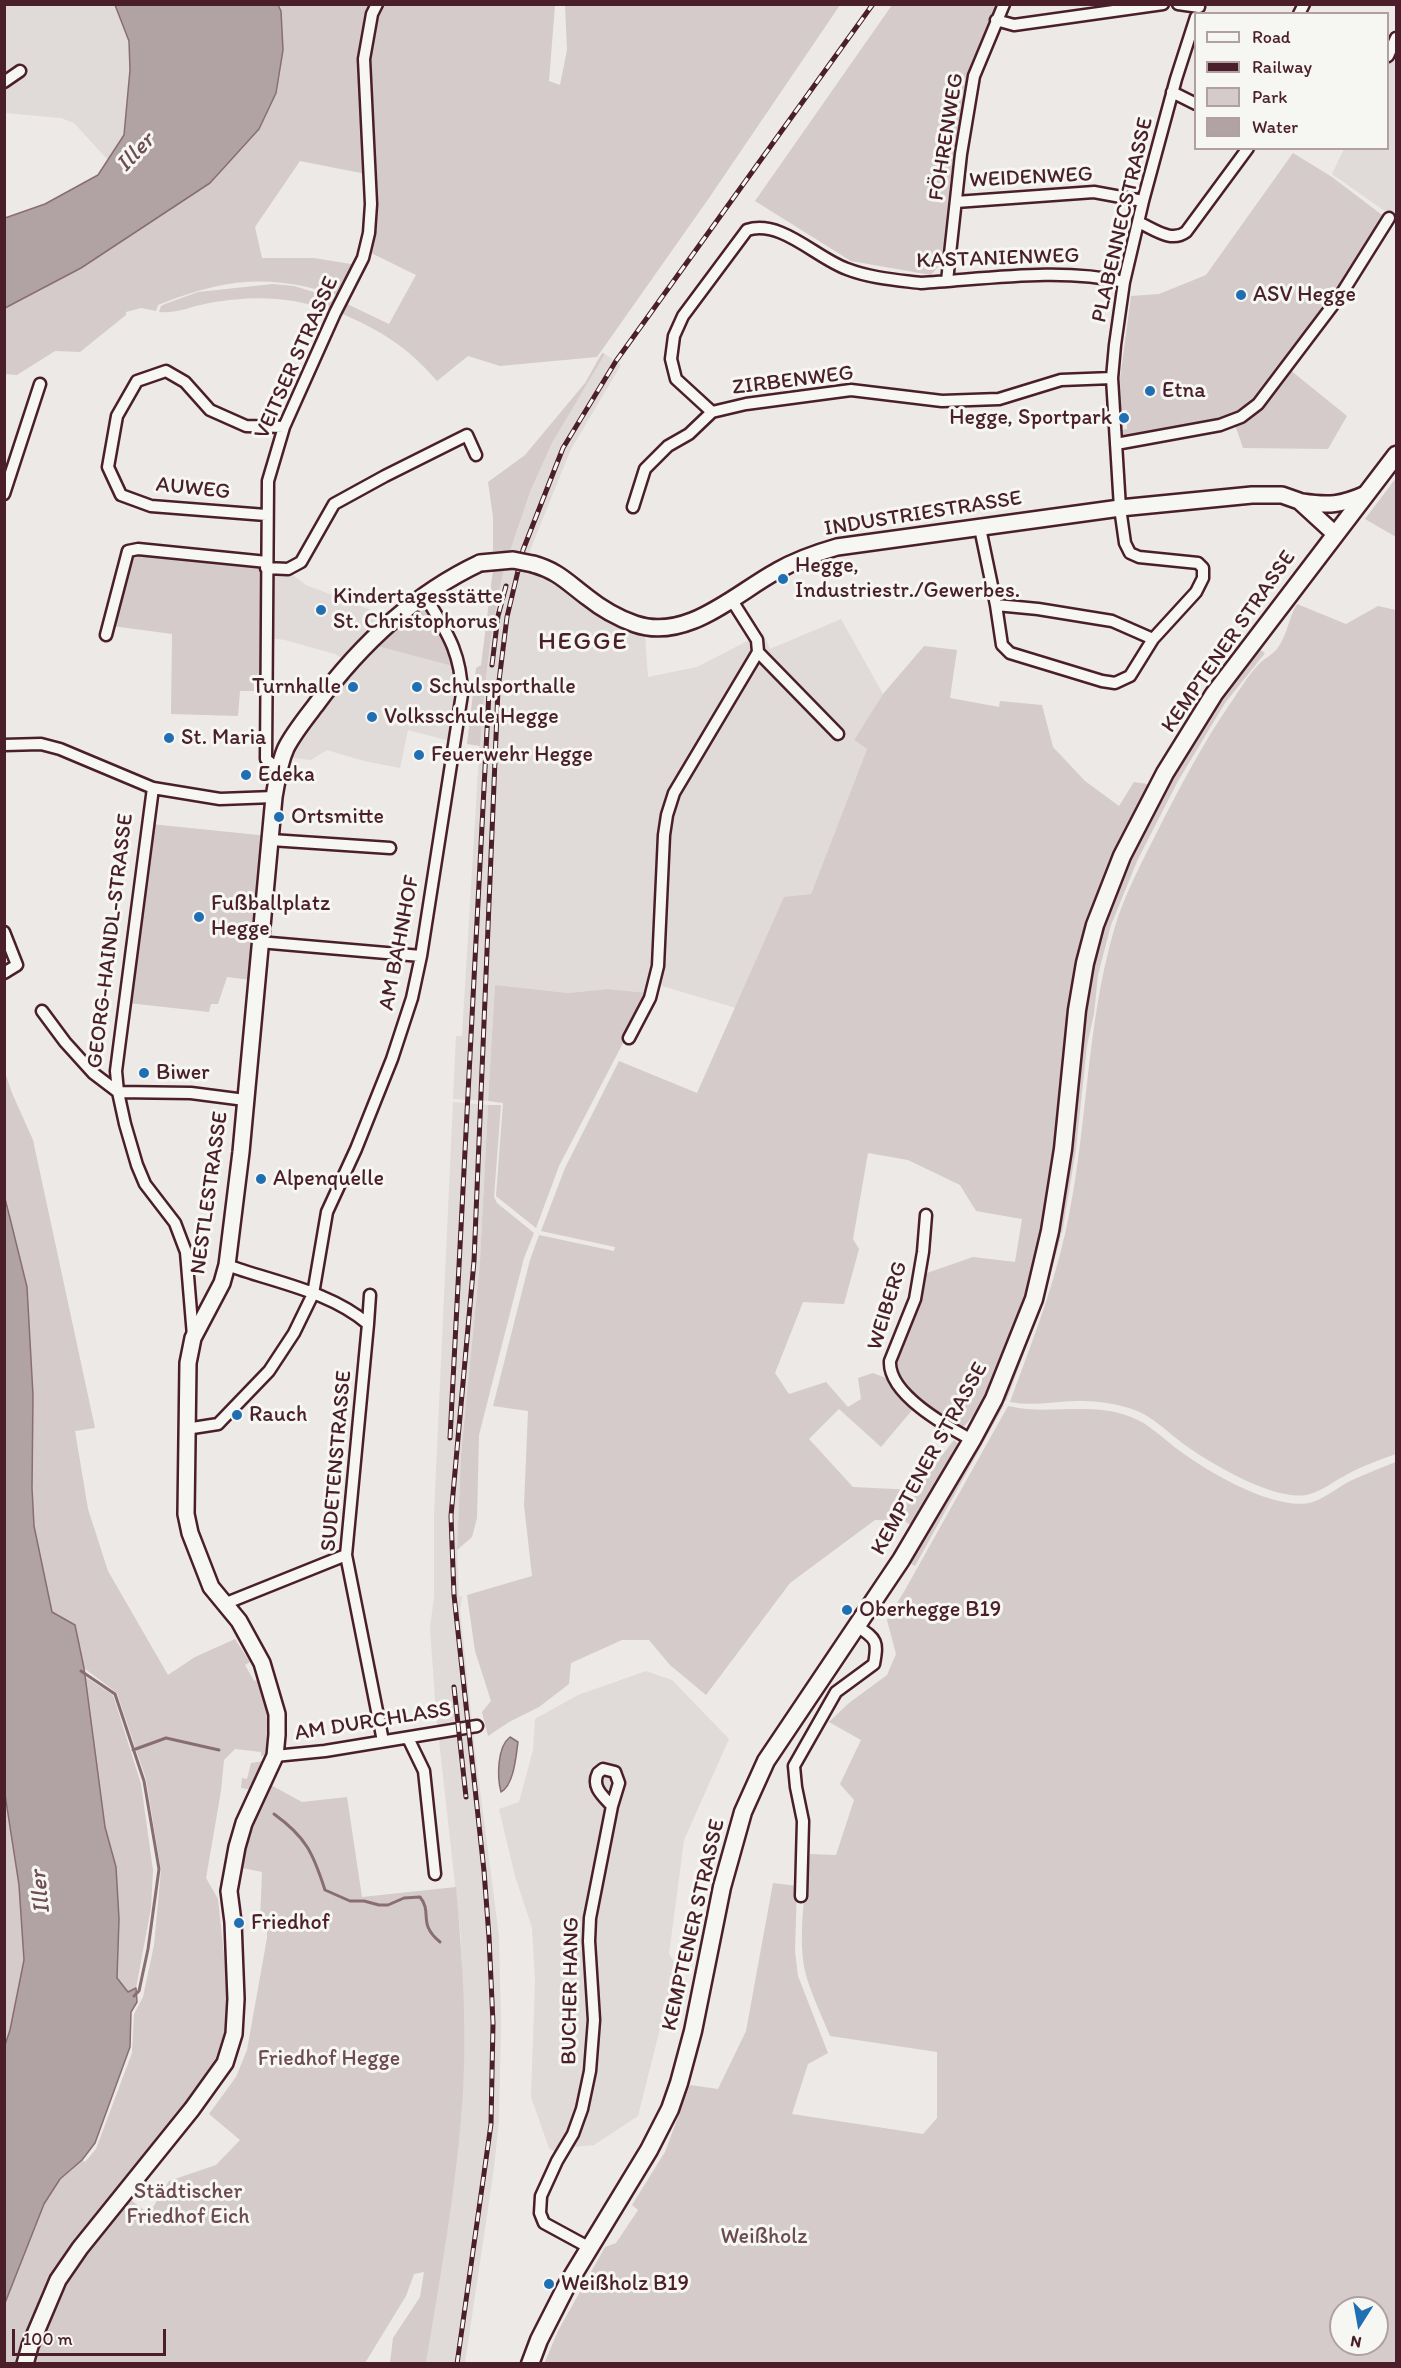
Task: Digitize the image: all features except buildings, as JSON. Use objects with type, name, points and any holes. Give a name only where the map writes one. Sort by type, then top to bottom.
[{"type":"main road","name":"KEMPTENER STRASSE","points":[[530,2364],[552,2313],[649,2150],[670,2109],[693,2031],[722,1887],[743,1812],[766,1761],[901,1560],[972,1440],[994,1399],[1034,1299],[1050,1231],[1063,1149],[1077,1010],[1085,963],[1095,925],[1122,856],[1166,773],[1214,694],[1396,454]]},
{"type":"street","name":"VEITSER STRASSE","points":[[279,770],[266,759],[268,481],[284,427],[335,313],[363,258],[369,234],[364,59],[372,14],[377,4]]},
{"type":"street","name":"FÖHRENWEG","points":[[947,281],[961,154],[974,76],[1004,4]]},
{"type":"street","points":[[996,20],[1014,25],[1163,4]]},
{"type":"street","points":[[1178,4],[1197,10]]},
{"type":"street","name":"PLABENNECSTRASSE","points":[[1153,639],[1196,592],[1203,578],[1203,568],[1198,563],[1139,556],[1130,553],[1125,543],[1120,508],[1112,378],[1124,282],[1172,92],[1194,20]]},
{"type":"street","points":[[1389,54],[1396,38]]},
{"type":"street","points":[[4,82],[20,71]]},
{"type":"street","points":[[1172,92],[1194,103]]},
{"type":"street","points":[[1138,222],[1179,238],[1186,232],[1247,150]]},
{"type":"street","name":"WEIDENWEG","points":[[956,202],[1094,192],[1143,201]]},
{"type":"street","points":[[1116,444],[1220,425],[1241,417],[1258,404],[1342,293],[1389,218]]},
{"type":"street","name":"KASTANIENWEG","points":[[712,412],[676,379],[671,359],[674,336],[683,316],[747,230],[759,226],[786,235],[821,257],[849,270],[921,283],[1073,275],[1101,277],[1124,282]]},
{"type":"street","name":"AUWEG","points":[[266,515],[151,506],[121,495],[108,467],[117,416],[137,381],[166,371],[185,382],[210,410],[246,426],[284,427]]},
{"type":"street","name":"ZIRBENWEG","points":[[633,507],[645,469],[668,446],[689,434],[712,412],[747,404],[851,390],[942,401],[999,399],[1061,380],[1112,378]]},
{"type":"street","points":[[4,494],[7,472],[40,384]]},
{"type":"street","points":[[106,635],[128,551],[138,549],[288,569],[301,562],[334,504],[467,435],[476,455]]},
{"type":"street","name":"INDUSTRIESTRASSE","points":[[274,797],[286,748],[330,685],[378,632],[424,594],[480,563],[513,560],[554,570],[587,597],[619,618],[649,627],[682,624],[698,618],[777,570],[806,556],[837,547],[1120,508],[1252,495],[1281,495],[1326,506],[1366,494]]},
{"type":"street","points":[[1299,501],[1335,534]]},
{"type":"street","points":[[980,528],[1002,645],[1010,653],[1115,683],[1130,676],[1153,639],[1112,621],[996,605]]},
{"type":"street","name":"AM BAHNHOF","points":[[186,1429],[218,1424],[269,1371],[291,1339],[313,1294],[327,1212],[356,1149],[392,1059],[412,998],[421,956],[462,693],[462,671],[457,653],[424,594]]},
{"type":"street","points":[[629,1038],[650,998],[658,966],[664,835],[674,793],[758,652],[757,640],[731,599]]},
{"type":"street","points":[[758,652],[838,734]]},
{"type":"street","name":"GEORG-HAINDL-STRASSE","points":[[4,745],[40,744],[60,749],[153,788],[116,1071],[118,1092],[137,1164],[145,1184],[175,1223],[186,1252],[193,1338],[188,1363],[186,1429],[186,1514],[189,1533],[211,1587],[239,1621],[252,1642],[270,1686],[277,1714],[275,1756],[244,1823],[229,1891],[233,1922],[236,1999],[234,2034],[225,2063],[192,2109],[80,2248],[58,2280],[30,2346],[25,2364]]},
{"type":"street","points":[[153,788],[220,799],[274,797]]},
{"type":"street","name":"NESTLESTRASSE","points":[[193,1338],[222,1283],[227,1265],[246,1100],[274,797]]},
{"type":"street","points":[[271,840],[390,848]]},
{"type":"street","points":[[4,932],[17,965],[4,973]]},
{"type":"street","points":[[259,942],[421,956]]},
{"type":"street","points":[[42,1011],[65,1042],[93,1073],[118,1092],[191,1093],[246,1100]]},
{"type":"street","name":"WEIBERG","points":[[926,1215],[920,1279],[915,1299],[890,1361],[890,1371],[897,1386],[911,1399],[946,1426],[972,1440]]},
{"type":"street","points":[[227,1265],[313,1294],[356,1314],[368,1324]]},
{"type":"street","name":"SUDETENSTRASSE","points":[[370,1295],[346,1555],[383,1741]]},
{"type":"street","points":[[224,1604],[346,1555]]},
{"type":"street","points":[[801,1896],[803,1821],[794,1766],[836,1692],[874,1664],[877,1645],[873,1636],[858,1627]]},
{"type":"street","name":"AM DURCHLASS","points":[[275,1756],[315,1753],[477,1726]]},
{"type":"street","points":[[408,1738],[424,1771],[435,1874]]},
{"type":"street","name":"BUCHER HANG","points":[[590,2248],[544,2223],[540,2214],[541,2196],[557,2161],[573,2134],[582,2109],[590,2071],[594,2020],[589,1941],[590,1918],[612,1806]]},
{"type":"shaded area","points":[[4,5],[146,5],[129,41],[130,70],[124,135],[108,160],[74,123],[61,118],[5,113]]},
{"type":"shaded area","points":[[1396,45],[1396,219],[1332,174],[1344,150],[1389,150],[1389,61]]},
{"type":"shaded area","points":[[605,354],[621,365],[571,449],[529,553],[510,551],[530,492],[552,443]]},
{"type":"shaded area","points":[[504,569],[524,570],[550,577],[645,634],[648,677],[697,667],[763,633],[770,649],[841,619],[883,694],[854,740],[867,749],[811,894],[784,898],[736,1008],[652,983],[649,993],[607,989],[568,993],[495,985],[488,1101],[453,1099],[456,1036],[462,1036],[483,688],[493,615]]},
{"type":"shaded area","name":"Kindertagesstätte St. Christophorus","points":[[271,572],[289,572],[306,585],[389,617],[345,660],[335,654],[270,638]]},
{"type":"shaded area","points":[[373,645],[456,667],[458,694],[450,741],[408,730],[400,768],[364,761],[327,750],[311,760],[286,757],[313,714]]},
{"type":"shaded area","points":[[453,1102],[488,1105],[480,1261],[461,1455],[457,1550],[459,1597],[462,1596],[460,1610],[475,1751],[499,1936],[501,2024],[499,2120],[465,2363],[426,2364],[461,2119],[464,2053],[461,1938],[436,1713],[430,1628],[434,1597],[434,1514]]},
{"type":"shaded area","points":[[646,1671],[672,1680],[729,1739],[684,1840],[669,1954],[676,1965],[638,2116],[594,2145],[574,2147],[566,2159],[549,2148],[531,2097],[535,1982],[532,1928],[515,1876],[499,1809],[519,1802],[533,1750],[535,1719],[578,1695]]},
{"type":"green space","points":[[278,5],[374,5],[370,13],[366,174],[300,161],[255,227],[262,258],[314,258],[357,265],[342,297],[273,282],[252,282],[209,288],[158,305],[156,311],[141,308],[126,312],[126,315],[80,352],[55,351],[17,375],[5,374],[4,308],[81,268],[210,183],[259,129],[276,92],[281,11]]},
{"type":"green space","points":[[382,5],[555,5],[549,81],[560,85],[567,50],[565,5],[840,5],[709,198],[597,357],[500,366],[468,356],[437,381],[415,358],[392,340],[367,325],[338,312],[343,302],[389,324],[416,275],[367,251],[368,60],[377,15]]},
{"type":"green space","points":[[892,5],[996,5],[967,74],[954,152],[941,263],[931,275],[851,261],[755,201]]},
{"type":"green space","name":"ASV Hegge","points":[[1293,153],[1332,177],[1386,218],[1339,292],[1257,402],[1220,423],[1121,440],[1121,430],[1127,429],[1127,410],[1121,410],[1120,379],[1131,296],[1159,294],[1206,275]]},
{"type":"green space","points":[[273,284],[294,286],[340,300],[335,311],[287,300],[258,298],[227,300],[178,311],[159,312],[161,306],[198,292]]},
{"type":"green space","points":[[602,353],[605,354],[552,443],[530,492],[510,551],[493,551],[493,517],[488,482],[525,455],[585,383]]},
{"type":"green space","points":[[1289,369],[1347,416],[1328,449],[1243,448],[1234,422]]},
{"type":"green space","points":[[1396,478],[1396,537],[1365,519]]},
{"type":"green space","points":[[131,554],[262,565],[262,691],[240,691],[238,716],[171,714],[172,634],[112,626]]},
{"type":"green space","points":[[504,569],[488,657],[480,746],[467,744],[476,668],[481,665],[493,570]]},
{"type":"green space","points":[[424,600],[438,623],[456,667],[373,645]]},
{"type":"green space","points":[[1297,604],[1346,624],[1378,606],[1396,610],[1396,1454],[1358,1469],[1315,1493],[1296,1496],[1263,1488],[1227,1471],[1185,1445],[1153,1420],[1132,1409],[1088,1401],[1028,1404],[1010,1402],[1047,1298],[1065,1234],[1073,1196],[1097,1005],[1118,917],[1140,866],[1201,750],[1248,678],[1260,663],[1277,649],[1284,638]]},
{"type":"green space","points":[[924,646],[957,650],[950,698],[999,707],[1000,701],[1042,705],[1053,747],[1085,781],[1119,806],[1134,782],[1154,785],[1109,875],[1035,1266],[990,1383],[976,1412],[962,1428],[923,1404],[906,1388],[893,1370],[924,1274],[973,1257],[1015,1262],[1022,1219],[976,1211],[960,1185],[908,1160],[868,1153],[853,1239],[859,1249],[844,1304],[803,1302],[775,1373],[789,1394],[826,1382],[848,1407],[861,1399],[858,1378],[873,1373],[886,1378],[914,1408],[881,1447],[839,1409],[809,1439],[853,1487],[915,1490],[954,1440],[959,1445],[911,1525],[904,1521],[875,1520],[790,1583],[706,1695],[670,1665],[649,1640],[622,1640],[571,1663],[569,1684],[539,1707],[488,1736],[482,1712],[491,1701],[475,1651],[467,1595],[532,1576],[524,1505],[528,1411],[493,1406],[530,1260],[539,1235],[614,1251],[615,1247],[541,1231],[565,1168],[619,1061],[697,1093],[784,897],[811,894],[867,749],[854,740],[883,694]]},
{"type":"green space","points":[[1260,650],[1265,653],[1225,703],[1178,781],[1138,859],[1111,925],[1098,975],[1094,1014],[1087,1045],[1076,1149],[1062,1233],[1056,1230],[1091,965],[1102,927],[1130,859],[1171,777],[1221,698]]},
{"type":"green space","name":"Fußballplatz Hegge","points":[[151,824],[268,836],[251,980],[227,977],[218,1004],[211,1004],[209,1012],[128,1003]]},
{"type":"green space","points":[[495,985],[568,993],[607,989],[649,993],[559,1166],[536,1228],[496,1196],[503,1103],[488,1101]]},
{"type":"green space","points":[[4,1069],[33,1140],[95,1428],[75,1431],[88,1509],[108,1571],[168,1675],[195,1657],[235,1639],[250,1662],[245,1665],[254,1681],[262,1678],[273,1713],[271,1754],[261,1756],[261,1752],[235,1749],[224,1760],[206,1878],[218,1899],[229,2002],[225,2038],[212,2068],[122,2193],[149,2214],[169,2181],[216,2165],[240,2140],[209,2114],[236,2077],[247,2050],[267,1938],[267,1921],[260,1921],[262,1872],[238,1867],[248,1826],[269,1784],[302,1802],[347,1797],[362,1897],[456,1887],[464,2003],[463,2090],[450,2211],[426,2363],[390,2363],[393,2338],[420,2297],[424,2272],[414,2274],[406,2296],[365,2363],[5,2363],[5,2303],[44,2204],[60,2179],[82,2160],[85,2162],[96,2149],[132,2053],[134,2014],[143,1997],[154,1945],[161,1870],[146,1779],[117,1693],[84,1668],[75,1625],[52,1613],[34,1527],[9,1209],[5,1194]]},
{"type":"green space","points":[[488,1105],[501,1105],[494,1197],[497,1203],[534,1233],[524,1258],[479,1435],[477,1518],[472,1537],[457,1550],[461,1455],[480,1261]]},
{"type":"green space","points":[[1056,1234],[1061,1235],[1043,1303],[1006,1401],[999,1399]]},
{"type":"green space","points":[[999,1403],[1004,1405],[915,1566],[910,1563]]},
{"type":"green space","name":"Weißholz","points":[[1008,1406],[1038,1410],[1101,1410],[1131,1417],[1156,1432],[1192,1460],[1224,1479],[1260,1495],[1294,1504],[1309,1503],[1325,1497],[1350,1481],[1396,1462],[1396,2363],[544,2364],[558,2331],[605,2247],[616,2243],[638,2210],[632,2205],[665,2152],[690,2085],[718,2089],[746,2031],[773,1883],[797,1886],[795,1951],[798,1976],[828,2053],[808,2064],[792,2114],[923,2134],[937,2118],[937,2052],[830,2036],[808,1983],[803,1962],[803,1915],[810,1854],[836,1855],[854,1800],[840,1784],[861,1740],[829,1722],[849,1703],[887,1675],[896,1654],[887,1620]]},
{"type":"green space","points":[[84,1676],[113,1695],[141,1784],[153,1870],[151,1908],[136,1988],[128,1992],[117,1978],[119,1919],[116,1867],[105,1827]]},
{"type":"green space","points":[[270,1760],[253,1790],[241,1788],[242,1778],[247,1779],[251,1763]]},
{"type":"green space","points":[[4,1788],[19,1885],[24,1960],[5,2045]]},
{"type":"water","name":"Iller","points":[[115,5],[278,5],[281,11],[283,50],[276,93],[259,129],[210,183],[81,268],[5,308],[5,218],[45,204],[98,175],[124,135],[130,70],[129,41]]},
{"type":"water","name":"Iller","points":[[4,1194],[27,1287],[33,1395],[34,1526],[52,1612],[75,1625],[84,1668],[105,1827],[116,1867],[119,1919],[117,1978],[128,1992],[136,1988],[137,2002],[131,2012],[130,2047],[95,2143],[82,2160],[60,2179],[44,2204],[5,2303],[5,2045],[24,1960],[19,1885],[4,1788]]},
{"type":"water","points":[[510,1737],[518,1742],[515,1762],[512,1777],[501,1792],[500,1755]]},
{"type":"waterway","points":[[81,1671],[115,1694],[144,1781],[159,1869],[148,1949],[139,1991],[134,1996]]},
{"type":"waterway","points":[[133,1750],[166,1738],[219,1750]]},
{"type":"waterway","points":[[274,1814],[301,1838],[312,1856],[325,1890],[350,1901],[364,1901],[379,1905],[388,1905],[404,1898],[420,1897],[424,1903],[429,1929],[440,1942]]},
{"type":"railway","points":[[457,2364],[491,2124],[493,2023],[484,1871],[454,1595],[451,1516],[474,1261],[498,689],[507,617],[523,550],[563,448],[616,361],[873,4]]},
{"type":"railway","points":[[492,665],[498,616],[506,586]]},
{"type":"railway","points":[[450,1438],[489,692]]},
{"type":"railway","points":[[454,1687],[466,1797]]},
{"type":"place","name":"ASV Hegge","points":[[1241,295]]},
{"type":"place","name":"Etna","points":[[1150,391]]},
{"type":"place","name":"Hegge, Sportpark","points":[[1124,418]]},
{"type":"place","name":"Hegge, Industriestr./Gewerbes.","points":[[783,579]]},
{"type":"place","name":"Kindertagesstätte St. Christophorus","points":[[321,610]]},
{"type":"place","name":"Turnhalle","points":[[353,687]]},
{"type":"place","name":"Schulsporthalle","points":[[417,687]]},
{"type":"place","name":"Volksschule Hegge","points":[[372,717]]},
{"type":"place","name":"St. Maria","points":[[169,738]]},
{"type":"place","name":"Feuerwehr Hegge","points":[[419,755]]},
{"type":"place","name":"Edeka","points":[[246,775]]},
{"type":"place","name":"Ortsmitte","points":[[279,817]]},
{"type":"place","name":"Fußballplatz Hegge","points":[[199,917]]},
{"type":"place","name":"Biwer","points":[[144,1073]]},
{"type":"place","name":"Alpenquelle","points":[[261,1179]]},
{"type":"place","name":"Rauch","points":[[237,1415]]},
{"type":"place","name":"Oberhegge B19","points":[[847,1610]]},
{"type":"place","name":"Friedhof","points":[[239,1923]]},
{"type":"place","name":"Weißholz B19","points":[[549,2284]]},
{"type":"district","name":"HEGGE","points":[[583,642]]},
{"type":"park label","name":"Friedhof Hegge","points":[[329,2059]]},
{"type":"park label","name":"Städtischer Friedhof Eich","points":[[188,2204]]}]
